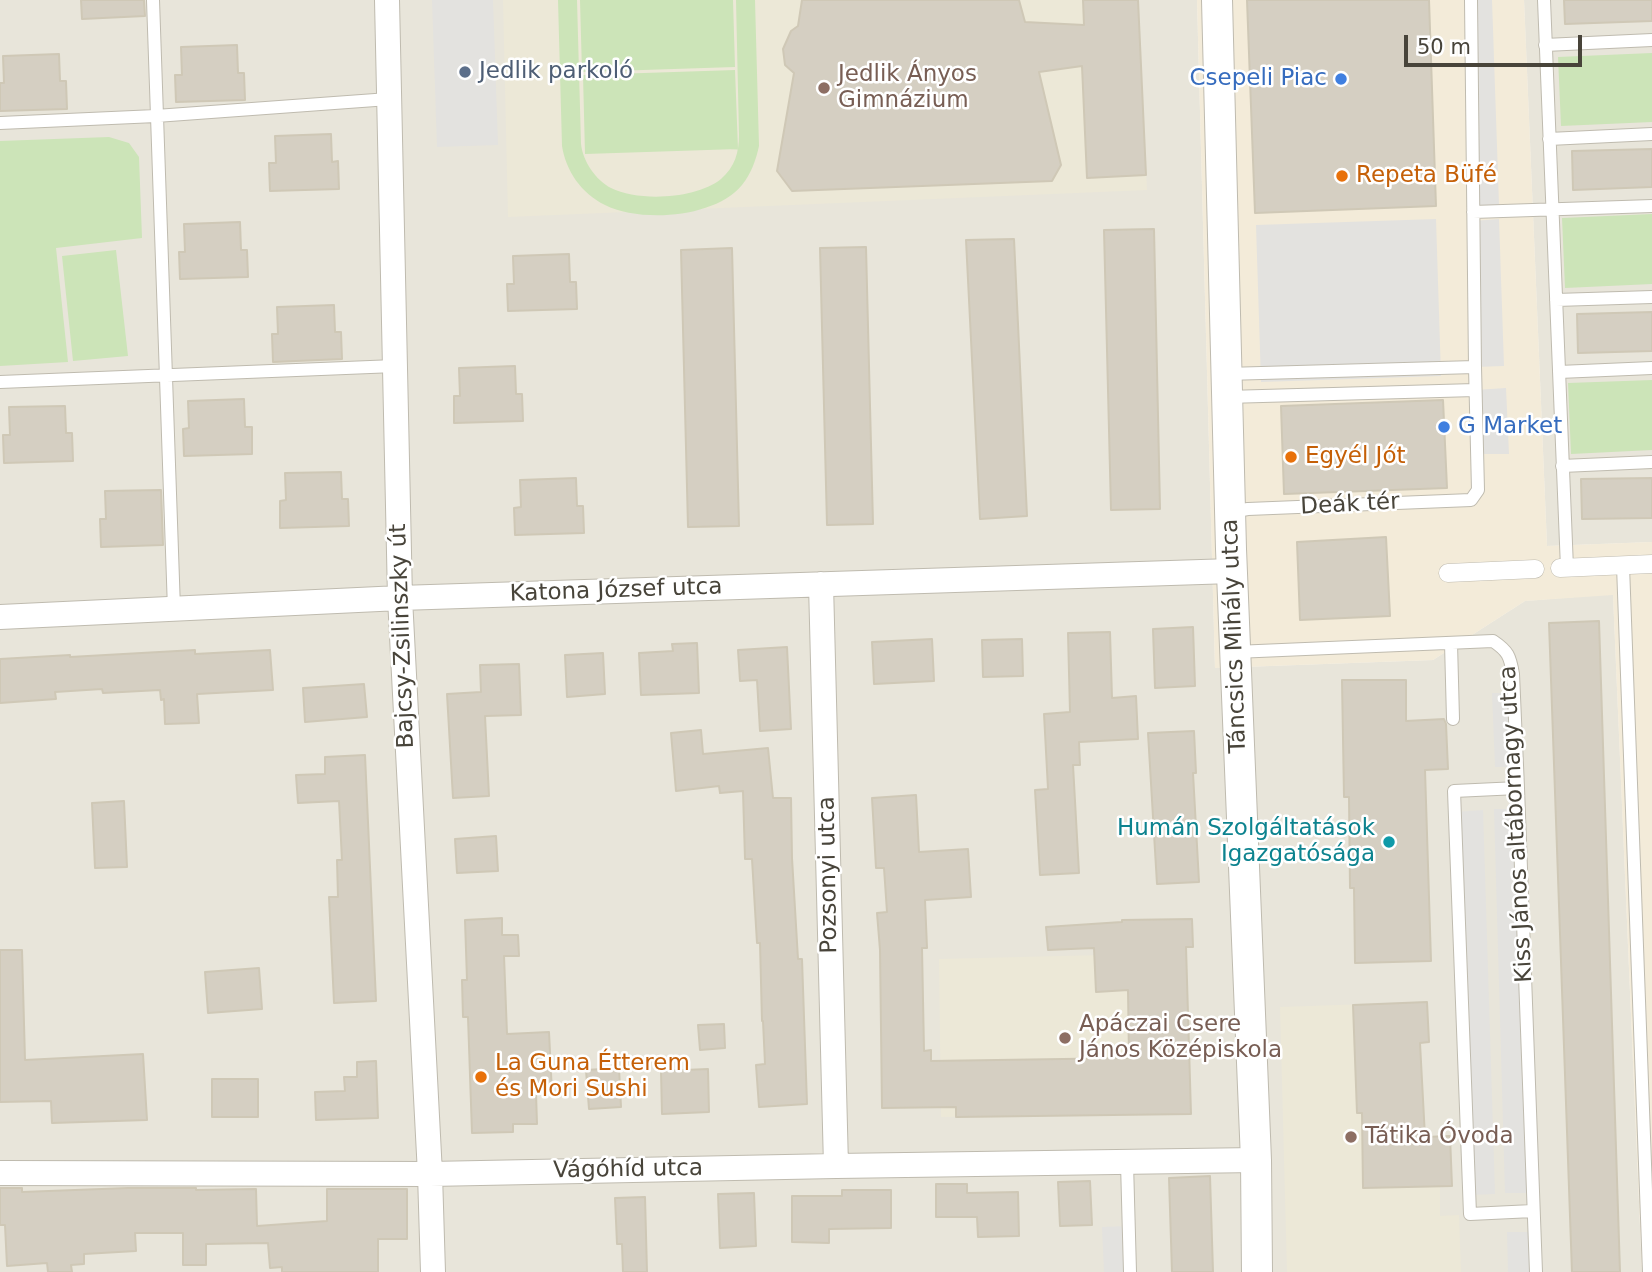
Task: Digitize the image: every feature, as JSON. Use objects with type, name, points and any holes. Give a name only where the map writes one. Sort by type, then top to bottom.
[{"type":"street","name":"Bajcsy-Zsilinszky út","points":[[387,0],[400,598],[433,1272]]},
{"type":"street","name":"Táncsics Mihály utca","points":[[1217,0],[1226,386],[1256,1160],[1257,1272]]},
{"type":"street","points":[[1563,568],[1652,564]]},
{"type":"street","points":[[1448,573],[1535,569]]},
{"type":"street","name":"Katona József utca","points":[[0,617],[400,598],[1232,571]]},
{"type":"street","name":"Pozsonyi utca","points":[[821,584],[836,1166]]},
{"type":"street","name":"Vágóhíd utca","points":[[0,1173],[430,1174],[1256,1160]]},
{"type":"lane","points":[[153,0],[174,609]]},
{"type":"lane","points":[[1226,386],[1475,390],[1471,0]]},
{"type":"lane","points":[[1544,0],[1559,372],[1563,568]]},
{"type":"lane","points":[[1545,45],[1652,40]]},
{"type":"lane","points":[[0,122],[156,117],[389,99]]},
{"type":"lane","points":[[1549,139],[1652,134]]},
{"type":"lane","points":[[1473,212],[1652,206]]},
{"type":"lane","points":[[1556,300],[1652,298]]},
{"type":"lane","points":[[0,383],[395,366]]},
{"type":"lane","points":[[1226,386],[1475,367]]},
{"type":"lane","points":[[1559,372],[1652,368]]},
{"type":"lane","name":"Deák tér","points":[[1230,512],[1471,499],[1478,490],[1475,390]]},
{"type":"lane","points":[[1562,466],[1652,462]]},
{"type":"lane","points":[[1623,566],[1650,1220],[1649,1272]]},
{"type":"lane","name":"Kiss János altábornagy utca","points":[[1235,652],[1493,641],[1510,657],[1518,788],[1536,1272]]},
{"type":"lane","points":[[1451,643],[1453,719]]},
{"type":"lane","points":[[1518,788],[1454,791],[1470,1214],[1533,1211]]},
{"type":"lane","points":[[1127,1163],[1130,1272]]},
{"type":"shaded area","points":[[0,0],[1197,0],[1215,668],[1433,660],[1525,601],[1613,594],[1642,1272],[0,1272]]},
{"type":"shaded area","name":"Jedlik parkoló","points":[[432,0],[493,0],[498,145],[437,147]]},
{"type":"shaded area","name":"Jedlik Ányos Gimnázium","points":[[503,0],[1138,0],[1147,190],[508,217]]},
{"type":"shaded area","points":[[1197,0],[1524,0],[1547,546],[1652,542],[1652,1272],[1642,1272],[1613,595],[1525,601],[1433,660],[1215,668]]},
{"type":"shaded area","points":[[1471,0],[1492,0],[1499,205],[1473,205]]},
{"type":"shaded area","points":[[1524,0],[1652,0],[1652,542],[1547,546]]},
{"type":"shaded area","points":[[1436,219],[1441,376],[1261,382],[1256,225]]},
{"type":"shaded area","points":[[1499,219],[1504,366],[1475,367],[1473,221]]},
{"type":"shaded area","points":[[1506,388],[1509,454],[1476,454],[1475,390]]},
{"type":"shaded area","points":[[1492,693],[1514,693],[1517,767],[1495,767]]},
{"type":"shaded area","points":[[1494,809],[1519,809],[1532,1193],[1505,1193]]},
{"type":"shaded area","points":[[1483,810],[1495,1194],[1469,1195],[1455,812]]},
{"type":"shaded area","name":"Apáczai Csere János Középiskola","points":[[1186,953],[1191,1114],[941,1117],[939,959]]},
{"type":"shaded area","name":"Tátika Óvoda","points":[[1427,1002],[1429,1042],[1416,1043],[1416,1061],[1421,1062],[1424,1114],[1418,1115],[1420,1137],[1450,1136],[1452,1186],[1440,1187],[1440,1216],[1459,1215],[1461,1272],[1287,1272],[1280,1007]]},
{"type":"shaded area","points":[[1129,1226],[1130,1272],[1104,1272],[1102,1227]]},
{"type":"shaded area","points":[[1507,1232],[1534,1232],[1536,1272],[1508,1272]]},
{"type":"green space","points":[[558,0],[577,0],[581,144],[587,164],[600,180],[611,188],[652,197],[683,194],[710,186],[721,179],[733,164],[739,135],[736,0],[755,0],[759,146],[753,167],[742,185],[714,205],[696,211],[657,215],[620,211],[596,200],[582,188],[567,164],[562,146]]},
{"type":"green space","points":[[580,0],[733,0],[735,67],[582,72]]},
{"type":"green space","points":[[1652,53],[1652,122],[1561,126],[1558,57]]},
{"type":"green space","points":[[735,70],[738,149],[585,154],[583,75]]},
{"type":"green space","points":[[109,137],[129,143],[139,157],[142,238],[56,248],[68,362],[0,366],[0,141]]},
{"type":"green space","points":[[1652,214],[1652,284],[1565,288],[1562,218]]},
{"type":"green space","points":[[116,250],[128,356],[73,361],[62,256]]},
{"type":"green space","points":[[1652,380],[1652,450],[1571,454],[1568,383]]},
{"type":"building","points":[[81,0],[144,0],[145,16],[82,19]]},
{"type":"building","points":[[802,0],[1019,0],[1025,22],[1084,25],[1083,0],[1138,0],[1146,175],[1087,178],[1082,66],[1039,72],[1061,165],[1052,181],[792,191],[777,171],[794,73],[785,65],[783,49],[791,31],[798,26]]},
{"type":"building","name":"Csepeli Piac","points":[[1247,0],[1429,0],[1436,206],[1255,213]]},
{"type":"building","points":[[1564,0],[1652,0],[1652,21],[1565,24]]},
{"type":"building","points":[[237,45],[238,73],[244,73],[245,100],[176,102],[175,75],[182,75],[181,47]]},
{"type":"building","points":[[59,54],[60,81],[66,81],[67,109],[0,111],[0,83],[4,83],[3,56]]},
{"type":"building","points":[[331,134],[332,162],[338,161],[339,189],[270,191],[269,163],[276,163],[275,136]]},
{"type":"building","points":[[1652,149],[1652,187],[1573,190],[1572,151]]},
{"type":"building","points":[[240,222],[241,250],[247,250],[248,277],[180,279],[179,252],[185,252],[184,224]]},
{"type":"building","points":[[1154,229],[1160,509],[1111,510],[1104,230]]},
{"type":"building","points":[[1014,239],[1027,516],[980,519],[966,240]]},
{"type":"building","points":[[866,247],[873,524],[827,525],[820,248]]},
{"type":"building","points":[[732,248],[739,526],[688,527],[681,250]]},
{"type":"building","points":[[569,254],[570,282],[576,282],[577,309],[508,311],[507,284],[514,284],[513,256]]},
{"type":"building","points":[[334,305],[335,332],[341,332],[342,359],[273,362],[272,334],[278,334],[277,307]]},
{"type":"building","points":[[1652,312],[1652,351],[1578,353],[1577,314]]},
{"type":"building","points":[[515,366],[516,394],[522,394],[523,421],[454,423],[454,396],[460,396],[459,368]]},
{"type":"building","points":[[244,399],[245,427],[252,427],[252,454],[184,456],[183,429],[189,428],[188,401]]},
{"type":"building","points":[[1443,400],[1447,488],[1284,494],[1281,406]]},
{"type":"building","points":[[65,406],[66,433],[72,433],[73,461],[4,463],[3,435],[10,435],[9,407]]},
{"type":"building","points":[[341,472],[342,499],[348,499],[349,526],[280,528],[280,501],[286,500],[285,473]]},
{"type":"building","points":[[576,478],[577,506],[583,506],[584,533],[515,535],[514,508],[521,507],[520,480]]},
{"type":"building","points":[[1652,478],[1652,518],[1582,519],[1581,479]]},
{"type":"building","points":[[161,490],[163,545],[101,547],[100,519],[106,519],[105,491]]},
{"type":"building","points":[[1386,537],[1390,616],[1300,620],[1297,542]]},
{"type":"building","points":[[1599,621],[1620,1272],[1572,1272],[1549,623]]},
{"type":"building","points":[[1193,627],[1195,686],[1155,688],[1153,629]]},
{"type":"building","points":[[1110,632],[1112,698],[1136,696],[1138,739],[1079,742],[1080,765],[1073,765],[1079,873],[1040,875],[1035,790],[1048,789],[1044,714],[1070,712],[1068,633]]},
{"type":"building","points":[[932,639],[934,681],[874,684],[872,642]]},
{"type":"building","points":[[1022,639],[1023,676],[983,677],[982,640]]},
{"type":"building","points":[[697,643],[699,693],[641,695],[639,653],[673,651],[672,644]]},
{"type":"building","points":[[787,647],[791,729],[760,731],[757,680],[740,681],[738,650]]},
{"type":"building","points":[[195,650],[195,654],[270,650],[273,690],[197,694],[199,723],[165,724],[164,699],[161,700],[160,690],[103,693],[102,689],[55,692],[56,699],[0,703],[0,659]]},
{"type":"building","points":[[603,653],[605,694],[567,697],[565,655]]},
{"type":"building","points":[[519,664],[521,715],[485,716],[489,796],[453,798],[447,694],[481,692],[480,665]]},
{"type":"building","points":[[1342,680],[1406,680],[1406,721],[1444,719],[1446,724],[1448,769],[1425,770],[1431,961],[1355,963],[1354,888],[1350,888],[1349,797],[1344,797]]},
{"type":"building","points":[[364,684],[367,717],[305,722],[303,688]]},
{"type":"building","points":[[701,730],[703,754],[768,748],[773,798],[791,798],[798,959],[802,959],[807,1104],[759,1107],[756,1065],[765,1064],[760,943],[757,943],[752,859],[745,859],[743,791],[720,793],[719,786],[676,791],[671,733]]},
{"type":"building","points":[[1194,731],[1196,773],[1193,773],[1199,882],[1157,884],[1148,733]]},
{"type":"building","points":[[365,755],[376,1001],[334,1003],[329,897],[338,897],[337,860],[342,860],[339,801],[298,803],[296,775],[325,774],[325,757]]},
{"type":"building","points":[[916,795],[919,852],[968,849],[971,897],[925,900],[927,948],[922,948],[924,1051],[931,1050],[931,1061],[1129,1058],[1128,990],[1096,992],[1094,948],[1048,950],[1046,927],[1122,920],[1192,919],[1193,947],[1186,947],[1191,1114],[956,1117],[956,1107],[882,1108],[877,913],[887,912],[884,868],[876,868],[872,798]]},
{"type":"building","points":[[124,801],[127,867],[95,868],[92,803]]},
{"type":"building","points":[[496,836],[498,871],[457,873],[455,839]]},
{"type":"building","points":[[502,918],[502,935],[518,935],[519,956],[504,956],[507,1034],[549,1032],[552,1093],[536,1093],[537,1124],[513,1124],[513,1132],[472,1133],[468,1017],[463,1017],[462,980],[467,980],[465,920]]},
{"type":"building","points":[[0,950],[22,950],[25,1060],[143,1054],[147,1120],[52,1123],[51,1101],[0,1102]]},
{"type":"building","points":[[259,968],[262,1009],[208,1013],[205,972]]},
{"type":"building","points":[[1427,1002],[1429,1042],[1420,1043],[1425,1137],[1450,1136],[1452,1186],[1363,1188],[1362,1113],[1357,1113],[1353,1005]]},
{"type":"building","points":[[724,1024],[725,1048],[700,1050],[698,1025]]},
{"type":"building","points":[[376,1061],[378,1118],[316,1120],[315,1092],[345,1091],[344,1077],[357,1077],[357,1062]]},
{"type":"building","points":[[619,1068],[621,1107],[589,1109],[586,1070]]},
{"type":"building","points":[[708,1069],[709,1112],[662,1114],[661,1071]]},
{"type":"building","points":[[212,1079],[258,1079],[258,1117],[212,1117]]},
{"type":"building","points":[[1210,1176],[1213,1272],[1172,1272],[1169,1178]]},
{"type":"building","points":[[1090,1181],[1092,1225],[1060,1226],[1058,1182]]},
{"type":"building","points":[[936,1184],[967,1184],[967,1193],[1018,1192],[1019,1236],[978,1237],[977,1217],[936,1217]]},
{"type":"building","points":[[0,1188],[22,1188],[22,1192],[128,1188],[256,1189],[257,1226],[327,1221],[327,1189],[407,1189],[407,1239],[378,1239],[378,1272],[282,1272],[282,1267],[270,1268],[268,1243],[206,1244],[206,1265],[183,1265],[183,1233],[135,1233],[136,1251],[84,1254],[84,1264],[71,1265],[72,1272],[48,1272],[47,1263],[7,1266],[5,1225],[0,1225]]},
{"type":"building","points":[[842,1190],[891,1190],[891,1228],[829,1229],[829,1243],[792,1242],[792,1196],[842,1196]]},
{"type":"building","points":[[754,1193],[756,1246],[720,1248],[718,1194]]},
{"type":"building","points":[[645,1197],[647,1272],[623,1272],[622,1244],[617,1244],[615,1198]]},
{"type":"place","name":"Jedlik parkoló","points":[[465,72]]},
{"type":"place","name":"Csepeli Piac","points":[[1341,79]]},
{"type":"place","name":"Jedlik Ányos Gimnázium","points":[[824,88]]},
{"type":"place","name":"Repeta Büfé","points":[[1342,176]]},
{"type":"place","name":"G Market","points":[[1444,427]]},
{"type":"place","name":"Egyél Jót","points":[[1291,457]]},
{"type":"place","name":"Humán Szolgáltatások Igazgatósága","points":[[1389,842]]},
{"type":"place","name":"Apáczai Csere János Középiskola","points":[[1065,1038]]},
{"type":"place","name":"La Guna Étterem és Mori Sushi","points":[[481,1077]]},
{"type":"place","name":"Tátika Óvoda","points":[[1351,1137]]}]
